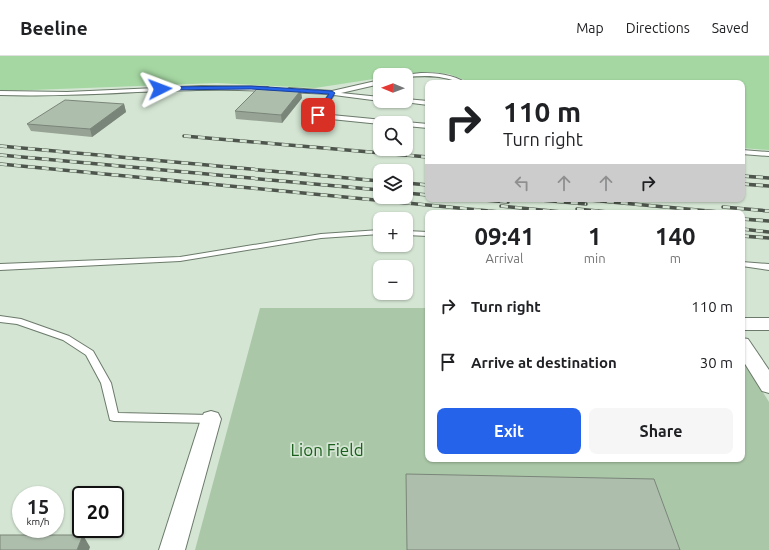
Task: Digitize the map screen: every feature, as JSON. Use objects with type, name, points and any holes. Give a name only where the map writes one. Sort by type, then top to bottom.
[{"type":"street","points":[[745,324],[769,324]]},
{"type":"street","points":[[745,349],[769,386]]},
{"type":"street","points":[[172,550],[211,419]]},
{"type":"lane","points":[[413,75],[433,74],[449,76],[457,80]]},
{"type":"lane","points":[[373,84],[332,93],[318,115],[323,117],[373,121]]},
{"type":"lane","points":[[0,93],[43,94],[191,87],[273,89]]},
{"type":"lane","points":[[281,90],[332,93],[373,98]]},
{"type":"lane","points":[[413,101],[425,102]]},
{"type":"lane","points":[[413,125],[425,126]]},
{"type":"lane","points":[[745,152],[769,154]]},
{"type":"lane","points":[[0,266],[180,259],[321,236],[373,232]]},
{"type":"lane","points":[[413,233],[425,234]]},
{"type":"lane","points":[[745,264],[769,267]]},
{"type":"lane","points":[[0,319],[18,321],[66,338],[90,353],[106,383],[114,417],[211,419]]},
{"type":"green space","name":"Lion Field","points":[[260,308],[425,308],[425,462],[745,462],[745,364],[769,402],[769,550],[195,550]]},
{"type":"shaded area","points":[[0,56],[769,56],[769,150],[745,148],[745,80],[464,80],[449,74],[432,72],[413,73],[413,68],[373,68],[373,79],[315,88],[217,83],[0,90]]},
{"type":"building","points":[[259,87],[301,90],[281,115],[235,111]]},
{"type":"building","points":[[65,100],[124,104],[90,129],[27,124]]},
{"type":"building","points":[[406,474],[654,479],[680,550],[407,550]]},
{"type":"building","points":[[0,535],[12,535],[12,538],[64,538],[64,535],[72,535],[72,538],[82,538],[77,550],[0,550]]},
{"type":"railway","points":[[184,136],[425,157]]},
{"type":"railway","points":[[0,146],[373,180]]},
{"type":"railway","points":[[0,155],[373,189]]},
{"type":"railway","points":[[0,164],[480,210]]},
{"type":"railway","points":[[745,176],[769,178]]},
{"type":"railway","points":[[413,184],[425,185]]},
{"type":"railway","points":[[745,184],[769,186]]},
{"type":"railway","points":[[413,194],[425,195]]},
{"type":"railway","points":[[563,202],[586,204]]},
{"type":"railway","points":[[611,202],[698,210]]},
{"type":"railway","points":[[501,206],[542,210]]},
{"type":"railway","points":[[723,207],[769,211]]},
{"type":"railway","points":[[577,209],[587,210]]},
{"type":"railway","points":[[745,219],[769,221]]},
{"type":"railway","points":[[745,229],[769,232]]},
{"type":"railway","points":[[745,236],[769,238]]},
{"type":"route","points":[[160,89],[222,87],[332,93],[318,115]]}]
